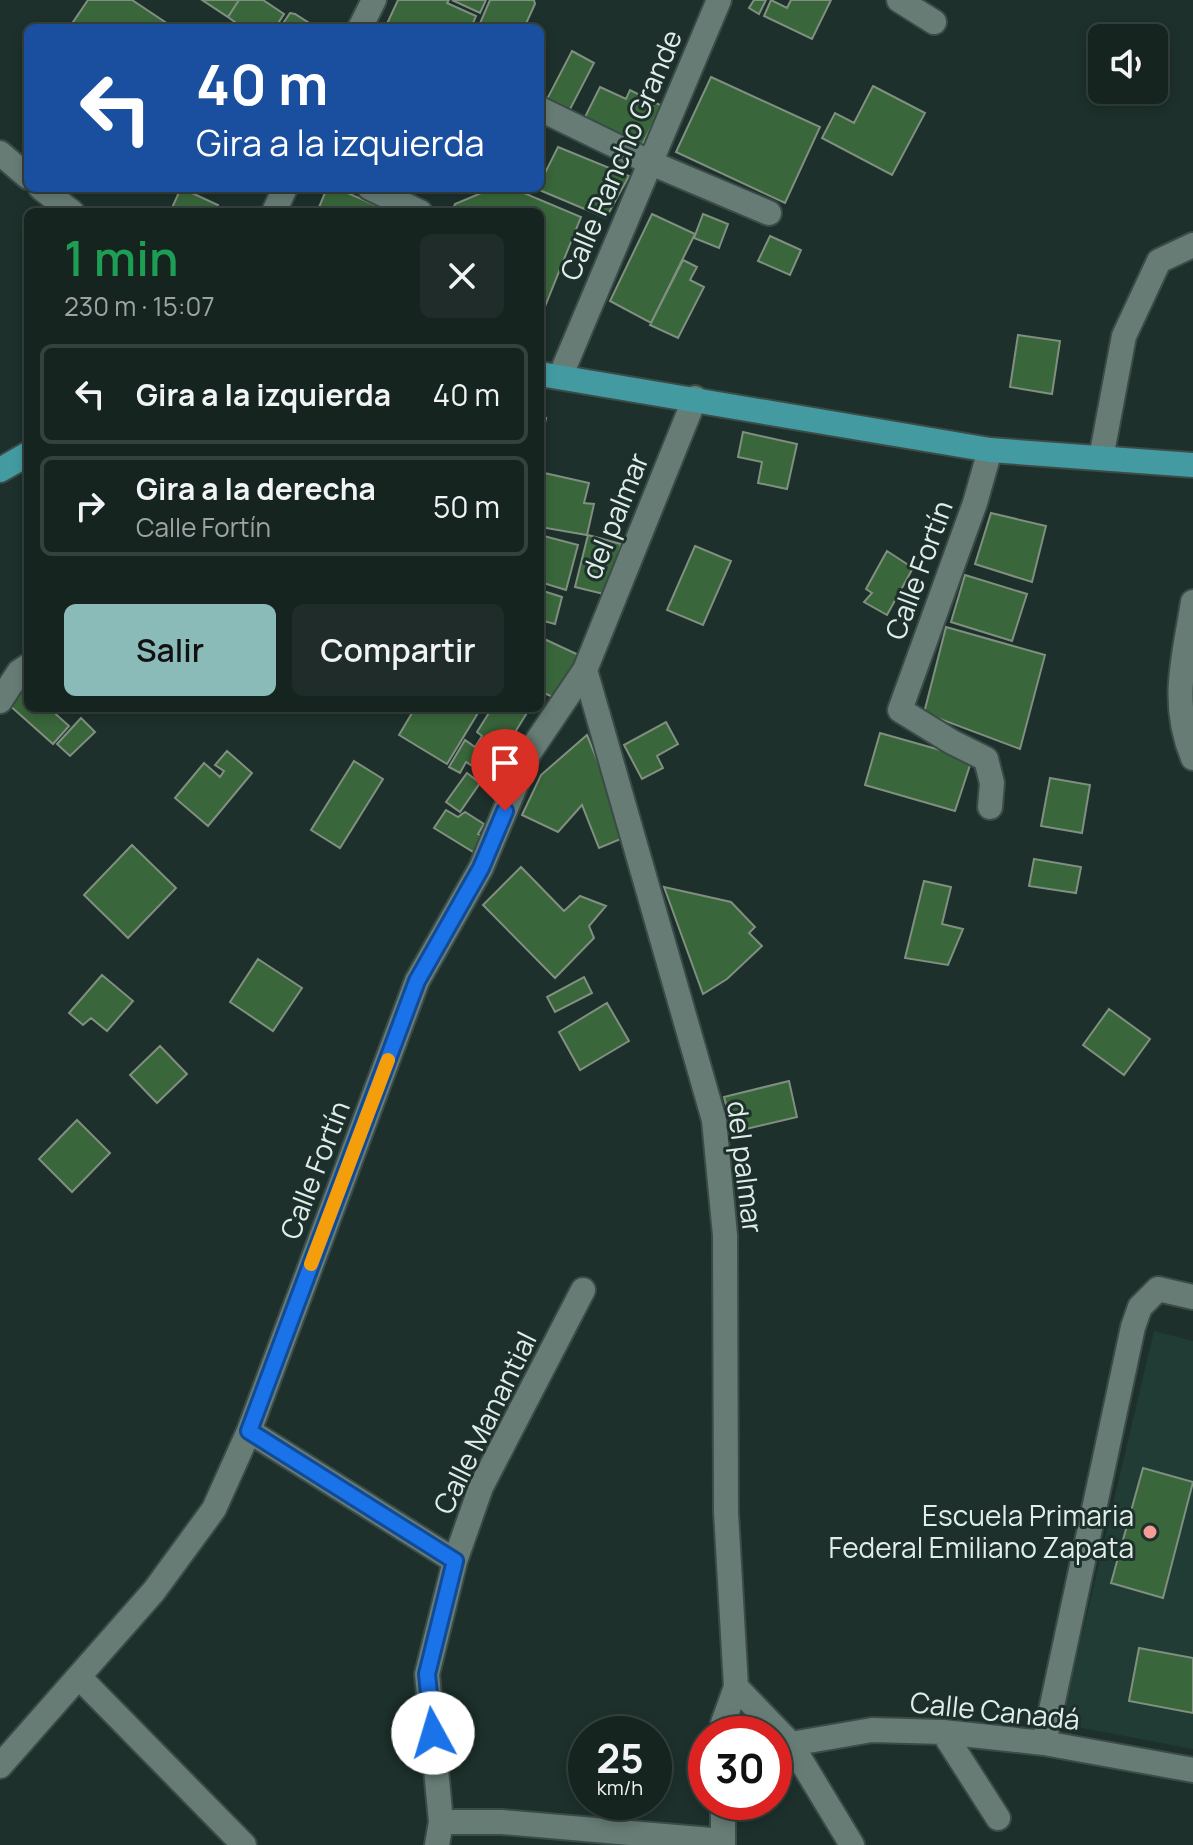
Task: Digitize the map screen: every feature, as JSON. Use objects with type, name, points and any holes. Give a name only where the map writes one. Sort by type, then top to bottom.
[{"type":"main road","points":[[550,376],[990,450],[1193,465]]},
{"type":"main road","points":[[0,470],[24,456]]},
{"type":"street","points":[[366,24],[374,0]]},
{"type":"street","name":"Calle Rancho Grande","points":[[550,376],[651,163],[719,0]]},
{"type":"street","points":[[899,0],[934,22]]},
{"type":"street","points":[[544,111],[651,163],[769,213]]},
{"type":"street","points":[[0,153],[24,174]]},
{"type":"street","points":[[46,192],[67,208]]},
{"type":"street","points":[[378,192],[412,208]]},
{"type":"street","points":[[1101,458],[1124,336],[1159,261],[1193,245]]},
{"type":"street","name":"del palmar","points":[[695,398],[585,670],[714,1120],[725,1235],[726,1512],[736,1687]]},
{"type":"street","name":"Calle Fortín","points":[[990,450],[975,503],[900,710],[986,759],[992,783],[990,807]]},
{"type":"street","points":[[1193,602],[1179,691],[1185,739],[1193,758]]},
{"type":"street","points":[[0,701],[24,669]]},
{"type":"street","name":"Calle Fortín","points":[[0,1766],[154,1591],[214,1509],[249,1431],[417,981],[481,868],[529,753],[585,670]]},
{"type":"street","points":[[1044,1743],[1133,1327],[1140,1307],[1158,1289],[1193,1297]]},
{"type":"street","name":"Calle Manantial","points":[[439,1833],[427,1674],[455,1561],[481,1487],[583,1290]]},
{"type":"street","points":[[249,1431],[455,1561]]},
{"type":"street","points":[[79,1677],[244,1845]]},
{"type":"street","points":[[726,1716],[736,1687],[764,1716]]},
{"type":"street","name":"Calle Canadá","points":[[792,1744],[872,1730],[943,1732],[1044,1743],[1193,1770]]},
{"type":"street","points":[[943,1732],[998,1818]]},
{"type":"street","points":[[792,1746],[852,1845]]},
{"type":"street","points":[[439,1833],[723,1843],[723,1820]]},
{"type":"shaded area","name":"Escuela Primaria Federal Emiliano Zapata","points":[[1154,1331],[1193,1341],[1193,1749],[1061,1724]]},
{"type":"building","points":[[88,0],[132,0],[168,24],[72,24]]},
{"type":"building","points":[[202,0],[239,0],[228,17]]},
{"type":"building","points":[[239,0],[263,0],[284,14],[278,24],[238,24],[228,17]]},
{"type":"building","points":[[398,0],[449,0],[447,3],[476,16],[473,24],[387,24]]},
{"type":"building","points":[[452,0],[486,0],[480,13]]},
{"type":"building","points":[[490,0],[534,0],[526,24],[480,24]]},
{"type":"building","points":[[754,0],[766,0],[759,14],[749,8]]},
{"type":"building","points":[[771,0],[787,8],[791,0],[831,0],[812,39],[764,16]]},
{"type":"building","points":[[290,13],[311,24],[283,24]]},
{"type":"building","points":[[572,51],[594,63],[567,115],[545,103]]},
{"type":"building","points":[[711,77],[820,127],[785,203],[676,152]]},
{"type":"building","points":[[873,86],[925,113],[892,175],[822,138],[835,113],[854,123]]},
{"type":"building","points":[[600,87],[626,99],[630,90],[662,106],[640,149],[583,121]]},
{"type":"building","points":[[558,147],[629,176],[606,218],[544,192],[544,175]]},
{"type":"building","points":[[179,192],[190,192],[218,205],[217,208],[172,208]]},
{"type":"building","points":[[325,192],[345,192],[380,207],[380,208],[319,208]]},
{"type":"building","points":[[484,192],[522,192],[581,217],[544,309],[544,208],[454,208],[455,204]]},
{"type":"building","points":[[652,214],[695,234],[651,323],[610,301]]},
{"type":"building","points":[[703,214],[728,224],[719,248],[694,238]]},
{"type":"building","points":[[770,236],[801,250],[790,275],[758,261]]},
{"type":"building","points":[[683,260],[697,267],[690,280],[704,287],[678,338],[650,325]]},
{"type":"building","points":[[1018,335],[1060,341],[1052,394],[1010,387]]},
{"type":"building","points":[[743,432],[797,444],[787,489],[758,483],[762,462],[738,457]]},
{"type":"building","points":[[544,473],[589,483],[584,503],[594,504],[587,535],[544,528]]},
{"type":"building","points":[[991,513],[1046,526],[1032,582],[975,564]]},
{"type":"building","points":[[588,535],[621,544],[608,595],[575,587]]},
{"type":"building","points":[[544,536],[578,545],[566,590],[544,583]]},
{"type":"building","points":[[695,546],[731,561],[703,625],[667,610]]},
{"type":"building","points":[[887,551],[913,568],[887,615],[864,602],[872,593],[866,589]]},
{"type":"building","points":[[965,575],[1027,594],[1012,641],[951,622]]},
{"type":"building","points":[[544,591],[562,597],[555,624],[544,621]]},
{"type":"building","points":[[946,627],[1045,655],[1020,749],[924,713]]},
{"type":"building","points":[[544,639],[583,657],[561,701],[544,693]]},
{"type":"building","points":[[24,686],[24,712],[53,712],[69,726],[53,744],[8,704]]},
{"type":"building","points":[[413,712],[479,712],[447,764],[399,735]]},
{"type":"building","points":[[490,712],[528,712],[488,776],[466,762],[460,773],[449,767],[465,740],[475,747],[482,736],[477,732]]},
{"type":"building","points":[[81,718],[95,732],[70,756],[57,744]]},
{"type":"building","points":[[666,722],[678,744],[657,756],[663,768],[642,779],[624,745]]},
{"type":"building","points":[[880,733],[972,759],[955,811],[865,785]]},
{"type":"building","points":[[587,735],[628,836],[599,848],[582,805],[558,832],[522,815],[541,775]]},
{"type":"building","points":[[227,751],[252,773],[208,826],[175,798],[204,763],[220,777],[224,771],[215,765]]},
{"type":"building","points":[[354,761],[383,779],[340,848],[311,830]]},
{"type":"building","points":[[467,773],[480,783],[460,812],[446,802]]},
{"type":"building","points":[[1050,778],[1090,785],[1082,833],[1041,826]]},
{"type":"building","points":[[446,810],[458,817],[465,812],[484,824],[478,834],[484,838],[475,853],[434,828]]},
{"type":"building","points":[[132,845],[176,888],[128,938],[84,895]]},
{"type":"building","points":[[1034,859],[1081,867],[1076,893],[1029,886]]},
{"type":"building","points":[[521,867],[564,911],[580,896],[606,906],[589,926],[594,938],[555,978],[483,905]]},
{"type":"building","points":[[924,881],[951,887],[942,924],[963,929],[948,965],[905,958]]},
{"type":"building","points":[[664,887],[731,902],[755,927],[749,933],[762,946],[727,979],[703,994]]},
{"type":"building","points":[[258,959],[302,988],[273,1031],[230,1002]]},
{"type":"building","points":[[102,975],[133,1001],[107,1031],[91,1018],[83,1025],[69,1013]]},
{"type":"building","points":[[584,977],[592,993],[555,1012],[547,997]]},
{"type":"building","points":[[607,1003],[629,1041],[580,1070],[559,1032]]},
{"type":"building","points":[[1109,1009],[1150,1039],[1124,1075],[1083,1045]]},
{"type":"building","points":[[160,1046],[187,1074],[157,1103],[130,1075]]},
{"type":"building","points":[[789,1081],[797,1117],[733,1132],[724,1097]]},
{"type":"building","points":[[77,1120],[110,1153],[72,1192],[39,1159]]},
{"type":"building","points":[[1143,1468],[1193,1482],[1163,1598],[1111,1583]]},
{"type":"building","points":[[1139,1648],[1193,1658],[1193,1713],[1129,1701]]},
{"type":"slow traffic","points":[[311,1264],[388,1060]]},
{"type":"place","name":"Escuela Primaria Federal Emiliano Zapata","points":[[1150,1532]]},
{"type":"route","points":[[433,1733],[427,1674],[455,1561],[249,1431],[417,981],[481,868],[505,811]]}]
